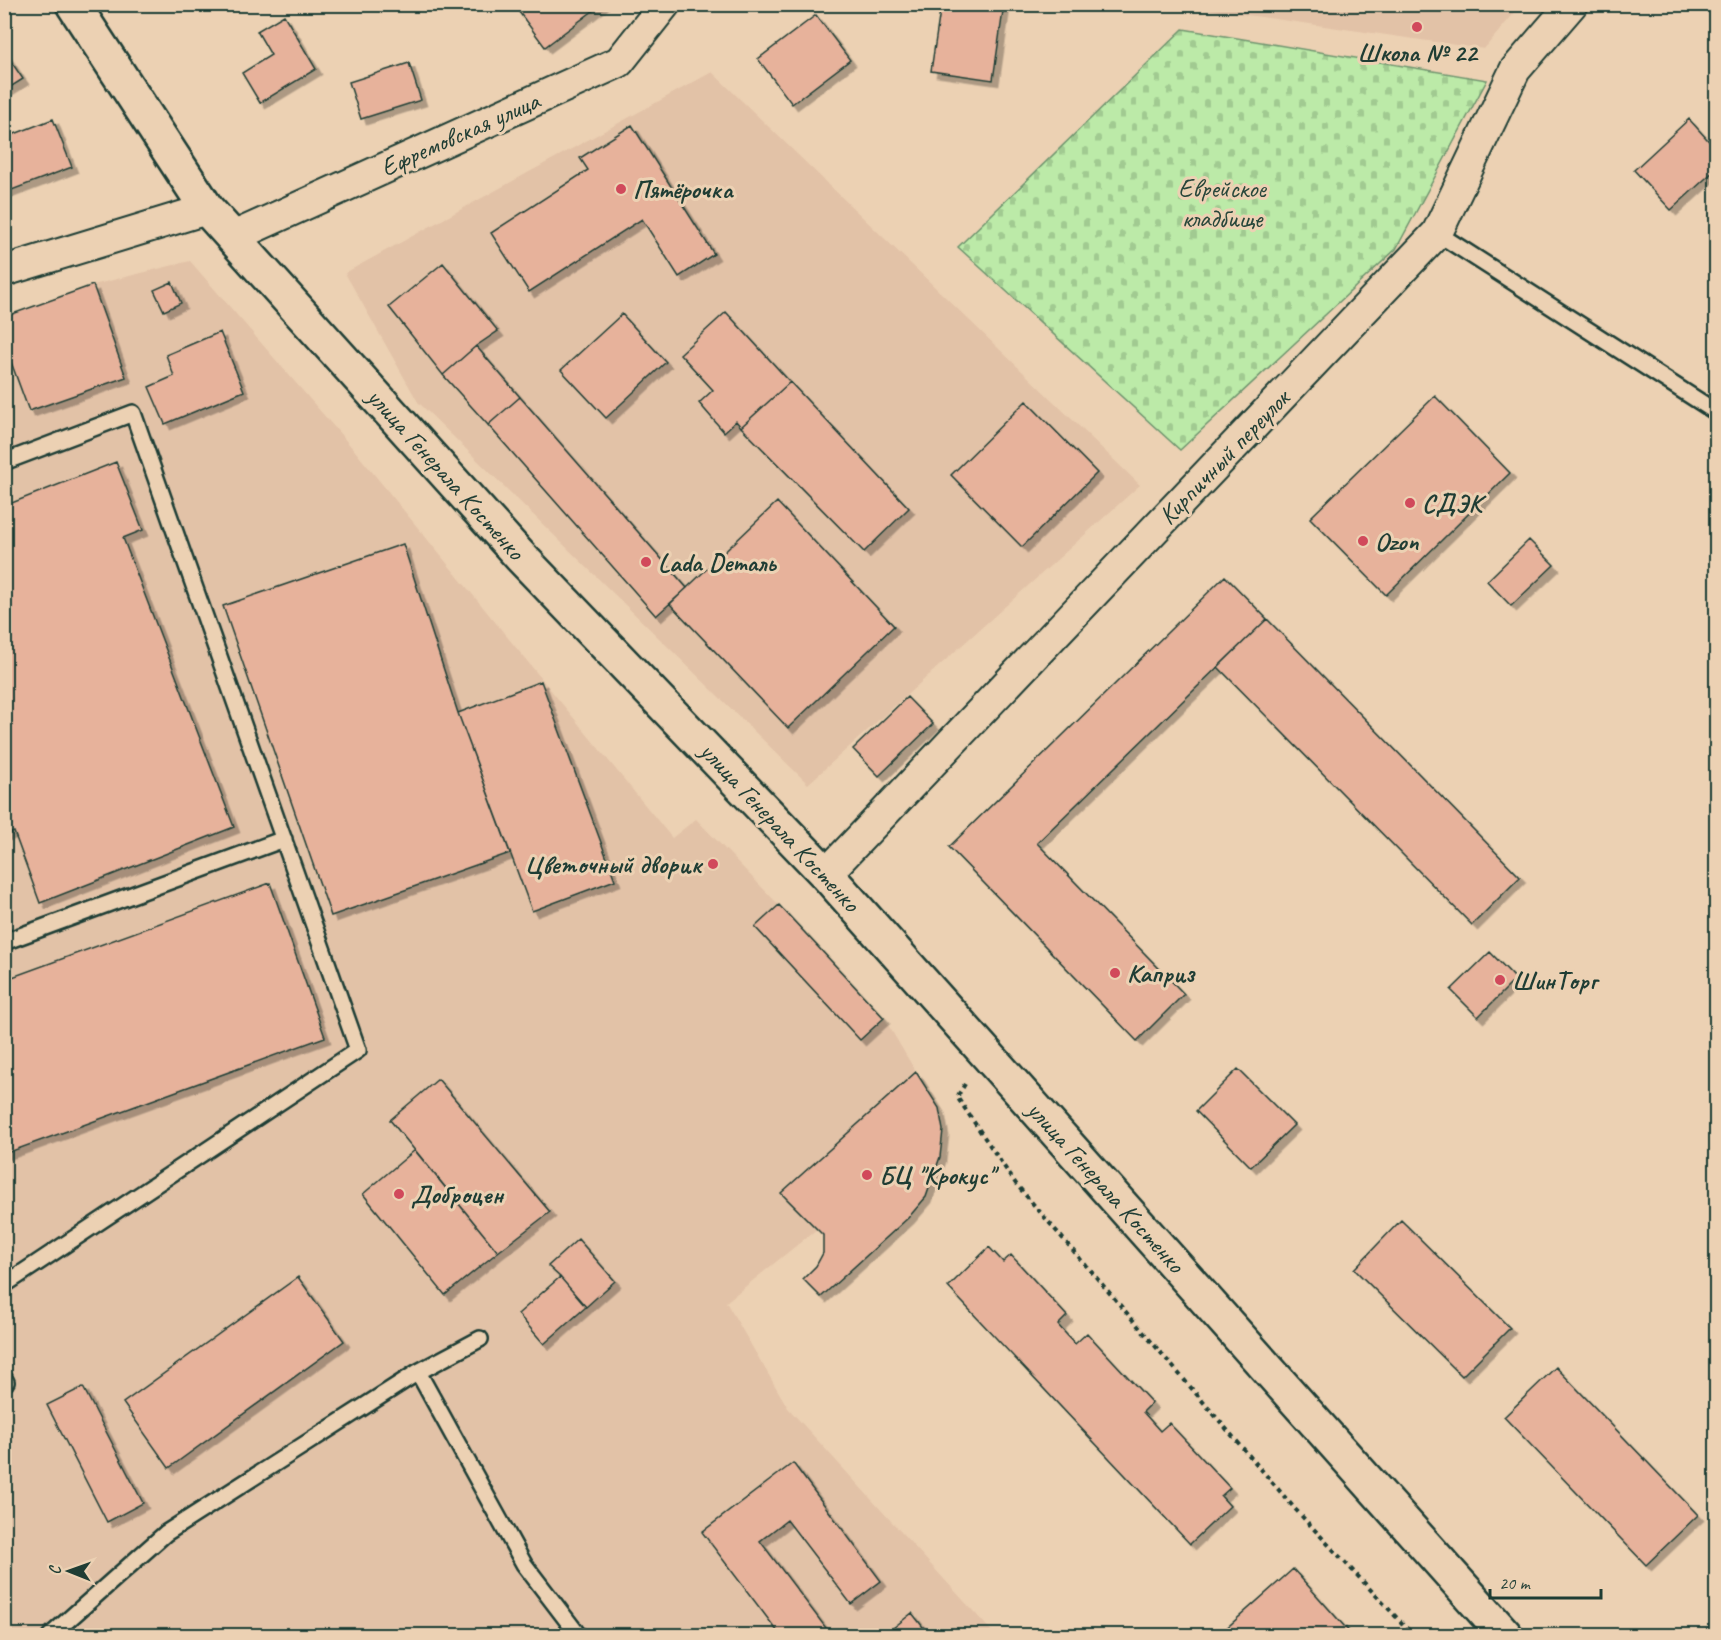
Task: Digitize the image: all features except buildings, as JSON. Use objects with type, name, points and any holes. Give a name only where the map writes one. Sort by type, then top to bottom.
[{"type":"main road","name":"улица Генерала Костенко","points":[[73,4],[207,209],[520,556],[826,874],[1506,1635]]},
{"type":"street","name":"Ефремовская улица","points":[[233,237],[619,62],[664,4]]},
{"type":"street","name":"Кирпичный переулок","points":[[826,874],[1437,234],[1515,70],[1572,4]]},
{"type":"street","points":[[4,270],[207,209]]},
{"type":"lane","points":[[1437,234],[1716,412]]},
{"type":"lane","points":[[4,462],[133,413],[358,1050],[4,1285]]},
{"type":"lane","points":[[4,942],[284,839]]},
{"type":"lane","points":[[50,1635],[166,1533],[418,1372],[480,1339]]},
{"type":"lane","points":[[418,1372],[524,1564],[579,1635]]},
{"type":"lane","points":[[4,1378],[6,1382],[4,1383]]},
{"type":"path","points":[[957,1097],[1016,1184],[1296,1510],[1414,1635]]},
{"type":"shaded area","name":"Школа № 22","points":[[1177,5],[1521,5],[1484,49]]},
{"type":"shaded area","points":[[712,72],[1140,485],[808,784],[418,402],[345,273]]},
{"type":"shaded area","points":[[190,261],[355,451],[672,838],[696,819],[884,1018],[916,1072],[781,1193],[817,1229],[726,1302],[788,1408],[995,1635],[5,1635],[4,317],[93,285]]},
{"type":"green space","name":"Еврейское кладбище","points":[[1183,29],[1487,80],[1396,249],[1180,450],[958,247]]},
{"type":"place","name":"Школа № 22","points":[[1417,27]]},
{"type":"place","name":"Пятёрочка","points":[[621,189]]},
{"type":"place","name":"СДЭК","points":[[1410,503]]},
{"type":"place","name":"Ozon","points":[[1363,541]]},
{"type":"place","name":"Lada Dеталь","points":[[646,562]]},
{"type":"place","name":"Цветочный дворик","points":[[713,864]]},
{"type":"place","name":"Каприз","points":[[1115,973]]},
{"type":"place","name":"ШинТорг","points":[[1500,980]]},
{"type":"place","name":"БЦ \"Крокус\"","points":[[867,1175]]},
{"type":"place","name":"Доброцен","points":[[399,1194]]}]
